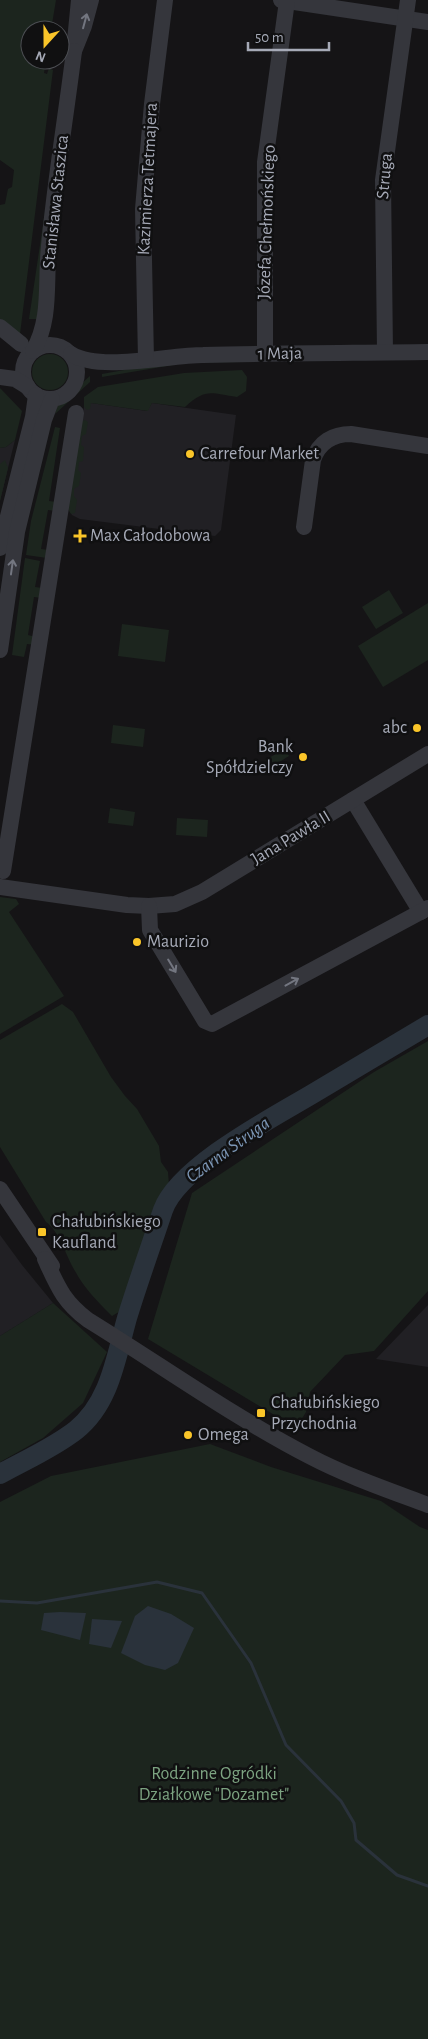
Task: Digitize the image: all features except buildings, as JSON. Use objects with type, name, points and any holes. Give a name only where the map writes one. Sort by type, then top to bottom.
[{"type":"street","name":"Stanisława Staszica","points":[[27,351],[42,332],[48,291],[48,247],[79,0]]},
{"type":"street","name":"Stanisława Staszica","points":[[74,51],[84,26],[90,0]]},
{"type":"street","name":"Kazimierza Tetmajera","points":[[139,360],[143,209],[151,113],[165,0]]},
{"type":"street","points":[[284,0],[428,22]]},
{"type":"street","name":"Józefa Chełmońskiego","points":[[265,354],[265,162],[284,0]]},
{"type":"street","name":"Struga","points":[[385,352],[383,180],[408,0]]},
{"type":"street","points":[[0,377],[16,379],[38,394],[66,394],[75,383],[78,368],[56,336],[48,291]]},
{"type":"street","points":[[0,327],[27,351]]},
{"type":"street","points":[[0,368],[15,365],[27,351],[46,345],[66,350]]},
{"type":"street","name":"1 Maja","points":[[66,350],[84,361],[139,360],[187,355],[428,352]]},
{"type":"street","points":[[0,650],[17,532],[41,429],[38,394],[23,373],[27,351]]},
{"type":"street","name":"1 Maja","points":[[75,383],[86,374],[139,360]]},
{"type":"street","points":[[0,548],[38,394]]},
{"type":"street","points":[[2,879],[76,413]]},
{"type":"street","points":[[304,527],[313,460],[325,441],[341,434],[351,434],[428,446]]},
{"type":"street","name":"Jana Pawła II","points":[[2,879],[127,905],[175,904],[202,892],[428,754]]},
{"type":"street","points":[[149,906],[150,930],[205,1021],[212,1024],[424,910],[353,800]]},
{"type":"street","points":[[0,1189],[46,1259],[61,1293],[73,1309],[238,1415],[307,1455],[382,1489],[428,1506]]},
{"type":"shaded area","points":[[91,403],[147,411],[152,403],[236,415],[221,530],[215,536],[80,519],[72,515],[67,507],[84,407]]},
{"type":"shaded area","points":[[15,440],[0,501],[0,448],[6,447]]},
{"type":"shaded area","points":[[0,1235],[53,1303],[0,1336]]},
{"type":"shaded area","points":[[428,1305],[428,1367],[376,1359]]},
{"type":"shaded area","points":[[148,1606],[171,1614],[194,1628],[178,1663],[165,1670],[145,1665],[121,1653],[135,1616]]},
{"type":"shaded area","points":[[44,1613],[86,1613],[80,1640],[41,1630]]},
{"type":"shaded area","points":[[92,1619],[122,1621],[111,1648],[89,1644]]},
{"type":"green space","points":[[0,0],[56,0],[53,20],[20,20],[20,70],[44,70],[44,73],[47,74],[48,70],[53,70],[20,334],[0,319],[0,205],[5,204],[8,189],[12,187],[14,170],[0,160]]},
{"type":"green space","points":[[45,211],[40,319],[29,319]]},
{"type":"green space","points":[[50,354],[57,355],[63,359],[67,365],[67,379],[63,385],[57,389],[50,390],[43,389],[37,385],[33,379],[32,372],[33,365],[37,359],[43,355]]},
{"type":"green space","points":[[232,359],[242,362],[185,363],[102,377],[102,374],[179,360]]},
{"type":"green space","points":[[242,370],[247,377],[246,391],[237,397],[209,393],[198,397],[185,407],[152,403],[148,411],[91,403],[90,409],[87,410],[84,407],[84,397],[98,387],[184,373]]},
{"type":"green space","points":[[90,376],[90,382],[55,414],[58,404],[71,395]]},
{"type":"green space","points":[[0,388],[22,411],[15,440],[6,447],[0,448]]},
{"type":"green space","points":[[82,421],[88,422],[86,434],[82,436],[81,445],[84,447],[83,461],[79,462],[78,470],[81,473],[79,486],[74,489],[74,496],[77,500],[75,513],[71,514],[67,507]]},
{"type":"green space","points":[[55,427],[60,428],[49,501],[57,502],[56,511],[48,510],[41,549],[49,550],[47,558],[26,555],[31,521]]},
{"type":"green space","points":[[5,460],[8,468],[0,501],[0,464]]},
{"type":"green space","points":[[25,558],[40,561],[35,587],[43,588],[42,598],[34,597],[28,635],[36,637],[35,645],[27,644],[24,657],[12,655]]},
{"type":"green space","points":[[389,590],[403,613],[376,629],[362,607]]},
{"type":"green space","points":[[428,603],[428,660],[383,687],[358,646]]},
{"type":"green space","points":[[122,624],[169,630],[165,662],[118,656]]},
{"type":"green space","points":[[113,725],[145,729],[143,747],[111,743]]},
{"type":"green space","points":[[285,749],[289,756],[270,768],[265,760]]},
{"type":"green space","points":[[110,808],[135,812],[133,826],[108,823]]},
{"type":"green space","points":[[177,818],[208,820],[207,837],[176,835]]},
{"type":"green space","points":[[0,897],[16,899],[19,904],[9,912],[64,996],[0,1034]]},
{"type":"green space","points":[[62,1004],[73,1012],[111,1077],[137,1109],[159,1146],[161,1162],[168,1172],[169,1185],[159,1202],[137,1273],[122,1310],[112,1316],[92,1295],[79,1277],[55,1231],[46,1222],[0,1147],[0,1040]]},
{"type":"green space","points":[[428,1041],[428,1291],[374,1351],[345,1355],[310,1392],[306,1412],[296,1428],[148,1339],[192,1193],[374,1072]]},
{"type":"green space","points":[[53,1303],[107,1352],[83,1403],[43,1438],[0,1462],[0,1336]]},
{"type":"green space","name":"Rodzinne Ogródki Działkowe \"Dozamet\"","points":[[210,1444],[271,1467],[381,1501],[420,1527],[428,1530],[428,2039],[0,2039],[0,1502],[51,1476]]},
{"type":"waterway","name":"Czarna Struga","points":[[0,1474],[48,1448],[76,1430],[97,1407],[110,1378],[131,1305],[163,1210],[172,1193],[207,1160],[230,1144],[428,1025]]},
{"type":"waterway","points":[[0,1601],[37,1603],[157,1582],[202,1593],[251,1663],[286,1745],[341,1801],[354,1823],[356,1840],[397,1875],[428,1886]]},
{"type":"place","name":"Carrefour Market","points":[[190,454]]},
{"type":"place","name":"Max Całodobowa","points":[[80,536]]},
{"type":"place","name":"abc","points":[[417,728]]},
{"type":"place","name":"Bank Spółdzielczy","points":[[303,757]]},
{"type":"place","name":"Maurizio","points":[[137,942]]},
{"type":"place","name":"Chałubińskiego Kaufland","points":[[42,1232]]},
{"type":"place","name":"Chałubińskiego Przychodnia","points":[[261,1413]]},
{"type":"place","name":"Omega","points":[[188,1435]]}]
